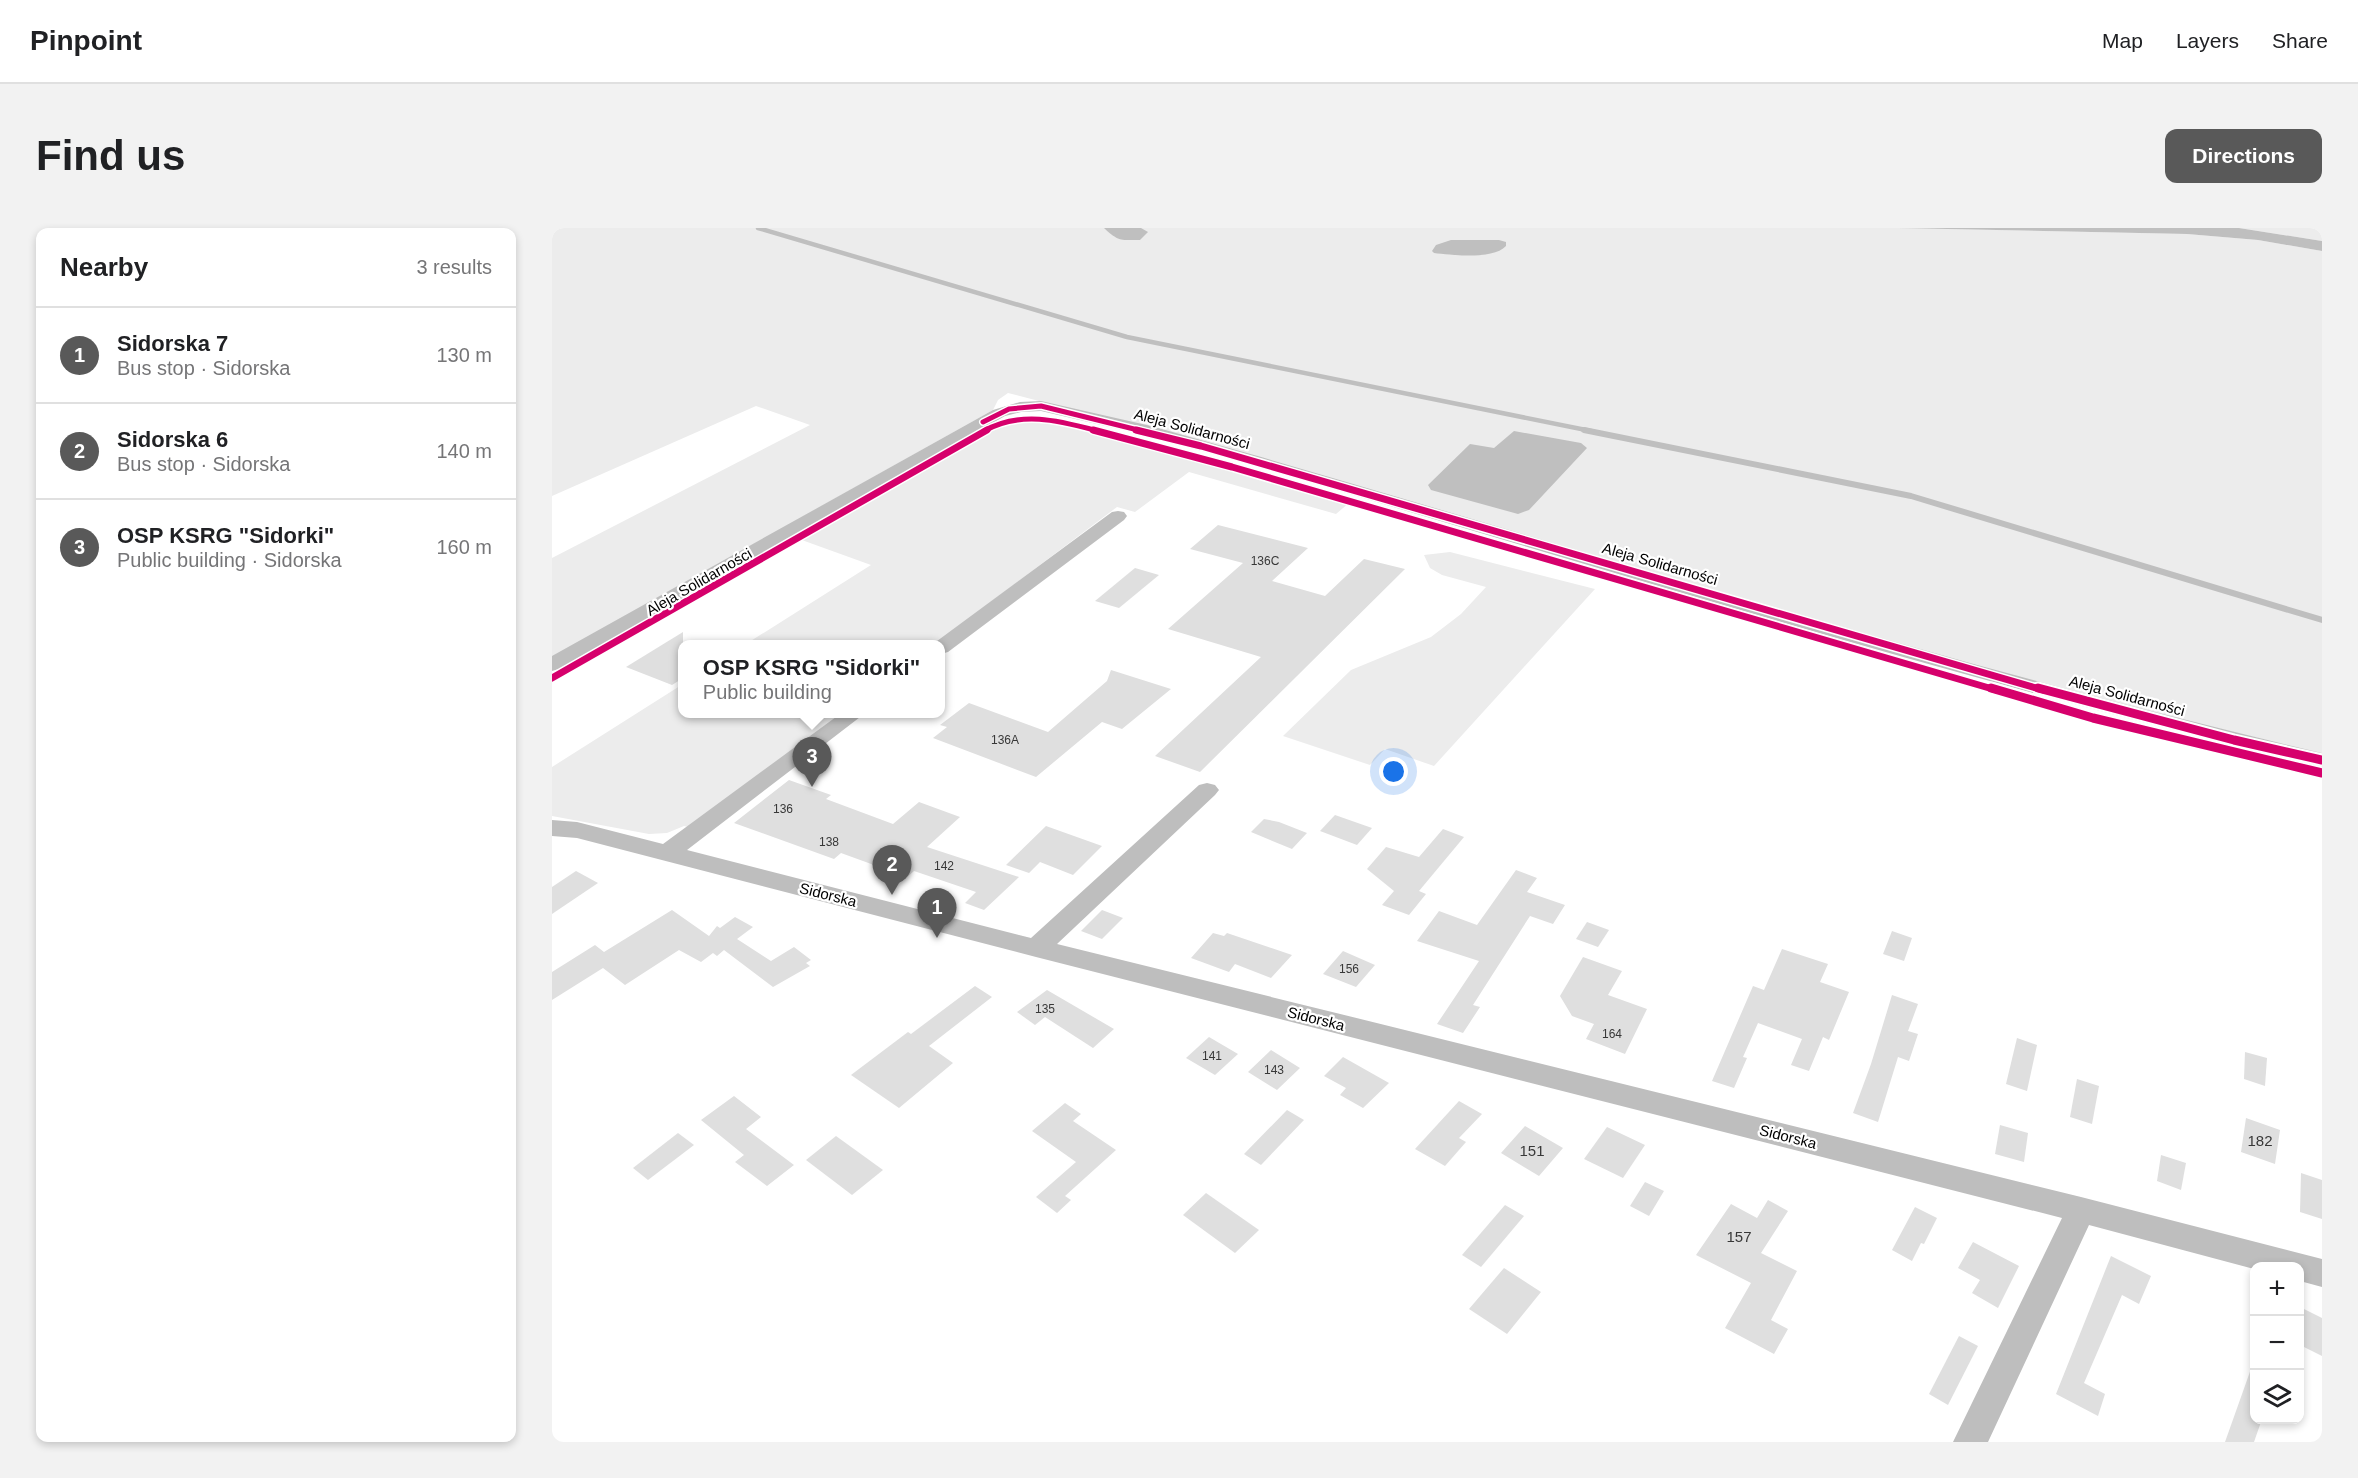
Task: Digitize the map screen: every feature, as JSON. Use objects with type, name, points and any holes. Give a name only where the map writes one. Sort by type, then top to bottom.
[{"type":"street","name":"Aleja Solidarności","points":[[552,665],[990,418],[1009,410],[1032,406],[1051,408],[1201,446],[1972,671],[2234,740],[2322,760]]},
{"type":"street","points":[[945,645],[1118,516]]},
{"type":"street","points":[[668,853],[848,718]]},
{"type":"street","points":[[1036,948],[1207,790]]},
{"type":"street","name":"Sidorska","points":[[552,828],[577,830],[2279,1262]]},
{"type":"street","points":[[1970,1442],[2081,1210]]},
{"type":"street","name":"Sidorska","points":[[2304,1268],[2322,1273]]},
{"type":"shaded area","points":[[552,228],[1898,228],[2187,234],[2258,240],[2322,251],[2322,753],[2083,696],[1226,450],[1008,393],[998,400],[993,410],[552,657],[552,558],[810,425],[756,406],[552,496]]},
{"type":"shaded area","points":[[1104,228],[1141,228],[1148,232],[1140,240],[1124,240],[1113,236]]},
{"type":"shaded area","points":[[1898,228],[2239,228],[2322,241],[2322,251],[2258,240],[2187,234]]},
{"type":"shaded area","points":[[2239,228],[2322,228],[2322,241]]},
{"type":"shaded area","points":[[1451,240],[1499,240],[1506,242],[1506,246],[1492,253],[1472,256],[1432,251],[1436,245]]},
{"type":"shaded area","points":[[1048,420],[1349,503],[1336,514],[1189,472],[1135,512],[1117,507],[940,640],[752,640],[871,565],[799,539],[996,427]]},
{"type":"shaded area","points":[[1514,431],[1581,443],[1587,448],[1529,510],[1518,514],[1431,490],[1428,485],[1470,444],[1494,448]]},
{"type":"shaded area","points":[[1450,552],[1595,589],[1434,766],[1385,749],[1370,765],[1283,736],[1351,670],[1431,637],[1461,614],[1486,587],[1442,575],[1430,568],[1424,555]]},
{"type":"shaded area","points":[[678,687],[678,718],[838,718],[688,827],[684,826],[667,833],[649,834],[552,816],[552,767]]},
{"type":"building","points":[[1218,525],[1308,548],[1272,581],[1325,596],[1364,559],[1405,569],[1200,772],[1155,756],[1261,657],[1168,629],[1243,563],[1190,549]]},
{"type":"building","points":[[1135,568],[1159,575],[1119,608],[1095,601]]},
{"type":"building","points":[[683,632],[683,640],[678,640],[678,681],[672,685],[626,667]]},
{"type":"building","points":[[1111,670],[1171,689],[1122,729],[1102,722],[1036,777],[933,738],[947,727],[940,725],[969,703],[1048,732],[1107,681]]},
{"type":"building","points":[[789,780],[831,795],[826,799],[893,824],[919,802],[960,817],[927,847],[1019,877],[984,910],[965,903],[976,892],[914,871],[907,877],[841,853],[834,859],[734,823]]},
{"type":"building","points":[[1335,815],[1372,828],[1357,845],[1320,831]]},
{"type":"building","points":[[1264,819],[1307,833],[1292,849],[1251,832]]},
{"type":"building","points":[[1046,826],[1102,846],[1073,875],[1040,862],[1029,873],[1006,865]]},
{"type":"building","points":[[1443,829],[1464,837],[1419,891],[1426,894],[1409,915],[1382,905],[1394,891],[1367,869],[1386,847],[1419,857]]},
{"type":"building","points":[[1516,870],[1537,878],[1527,892],[1565,905],[1553,924],[1530,916],[1473,1005],[1480,1007],[1463,1033],[1437,1024],[1479,961],[1417,941],[1439,911],[1477,925]]},
{"type":"building","points":[[576,871],[598,883],[552,914],[552,887]]},
{"type":"building","points":[[672,910],[709,936],[717,926],[720,928],[735,917],[753,927],[737,939],[771,961],[794,947],[811,960],[806,963],[810,966],[773,987],[724,950],[717,956],[713,953],[701,962],[679,950],[625,985],[603,968],[552,1000],[552,972],[595,945],[604,952]]},
{"type":"building","points":[[1102,910],[1123,918],[1102,939],[1081,931]]},
{"type":"building","points":[[1587,922],[1609,930],[1598,947],[1576,939]]},
{"type":"building","points":[[1892,931],[1912,938],[1904,961],[1883,954]]},
{"type":"building","points":[[1213,933],[1224,936],[1227,933],[1292,955],[1271,978],[1235,964],[1229,972],[1191,958]]},
{"type":"building","points":[[1782,949],[1828,964],[1820,982],[1849,992],[1829,1040],[1823,1037],[1809,1071],[1791,1065],[1802,1039],[1758,1023],[1743,1057],[1747,1058],[1734,1088],[1712,1081],[1753,986],[1764,990]]},
{"type":"building","points":[[1343,951],[1375,965],[1356,987],[1323,974]]},
{"type":"building","points":[[1583,957],[1622,971],[1608,995],[1647,1009],[1625,1054],[1586,1039],[1594,1024],[1572,1016],[1560,996]]},
{"type":"building","points":[[975,986],[992,997],[929,1046],[953,1063],[899,1108],[851,1075],[908,1032],[911,1034]]},
{"type":"building","points":[[1047,990],[1114,1029],[1093,1048],[1045,1017],[1035,1025],[1017,1012]]},
{"type":"building","points":[[1892,995],[1918,1004],[1908,1031],[1918,1034],[1909,1061],[1898,1057],[1878,1122],[1853,1113]]},
{"type":"building","points":[[1209,1037],[1238,1054],[1215,1075],[1186,1058]]},
{"type":"building","points":[[2017,1038],[2037,1045],[2027,1091],[2006,1084]]},
{"type":"building","points":[[1271,1050],[1300,1068],[1277,1090],[1248,1072]]},
{"type":"building","points":[[2245,1052],[2267,1058],[2265,1086],[2244,1079]]},
{"type":"building","points":[[1343,1057],[1389,1083],[1363,1108],[1340,1095],[1346,1088],[1324,1076]]},
{"type":"building","points":[[2077,1079],[2099,1086],[2092,1124],[2070,1117]]},
{"type":"building","points":[[734,1096],[761,1117],[746,1129],[794,1165],[767,1186],[735,1162],[744,1155],[701,1120]]},
{"type":"building","points":[[1459,1101],[1482,1114],[1459,1138],[1466,1142],[1445,1166],[1415,1149]]},
{"type":"building","points":[[1065,1103],[1081,1114],[1073,1121],[1116,1150],[1065,1196],[1071,1200],[1057,1213],[1036,1197],[1076,1162],[1032,1131]]},
{"type":"building","points":[[1287,1110],[1304,1120],[1261,1165],[1244,1154]]},
{"type":"building","points":[[2246,1118],[2280,1130],[2275,1164],[2241,1152]]},
{"type":"building","points":[[2000,1125],[2028,1133],[2024,1162],[1995,1154]]},
{"type":"building","points":[[1525,1126],[1563,1148],[1539,1176],[1501,1153]]},
{"type":"building","points":[[1607,1127],[1645,1145],[1623,1178],[1584,1159]]},
{"type":"building","points":[[678,1133],[694,1145],[648,1180],[633,1168]]},
{"type":"building","points":[[836,1136],[883,1170],[852,1195],[806,1160]]},
{"type":"building","points":[[2161,1155],[2186,1163],[2181,1190],[2157,1181]]},
{"type":"building","points":[[2301,1173],[2322,1180],[2322,1219],[2300,1212]]},
{"type":"building","points":[[1645,1182],[1664,1191],[1649,1216],[1630,1206]]},
{"type":"building","points":[[1206,1193],[1259,1230],[1235,1253],[1183,1215]]},
{"type":"building","points":[[1768,1200],[1788,1211],[1761,1253],[1797,1271],[1771,1320],[1788,1329],[1774,1354],[1725,1328],[1751,1283],[1696,1255],[1731,1204],[1757,1218]]},
{"type":"building","points":[[1505,1205],[1524,1216],[1481,1267],[1462,1255]]},
{"type":"building","points":[[1915,1207],[1937,1218],[1924,1244],[1921,1243],[1912,1261],[1892,1250]]},
{"type":"building","points":[[1973,1242],[2019,1266],[1998,1308],[1972,1293],[1980,1280],[1958,1268]]},
{"type":"building","points":[[2111,1256],[2151,1276],[2139,1304],[2122,1295],[2084,1383],[2105,1394],[2098,1416],[2056,1394]]},
{"type":"building","points":[[1504,1268],[1541,1292],[1507,1334],[1469,1309]]},
{"type":"building","points":[[2304,1309],[2322,1318],[2322,1356],[2304,1347]]},
{"type":"building","points":[[1959,1336],[1978,1346],[1948,1405],[1929,1394]]},
{"type":"building","points":[[2250,1372],[2250,1424],[2260,1424],[2254,1442],[2225,1442]]},
{"type":"waterway","points":[[758,228],[1127,337],[1591,431]]},
{"type":"waterway","points":[[1584,430],[1911,496],[2322,620]]},
{"type":"cycle path","points":[[983,422],[1009,409],[1041,406],[1201,446],[1972,671],[2234,740],[2322,760]]},
{"type":"cycle path","points":[[552,678],[993,426],[1041,418],[1053,419],[1232,467],[2093,718],[2322,773]]},
{"type":"place","name":"OSP KSRG \"Sidorki\"","points":[[812,787]]},
{"type":"place","name":"Sidorska 6","points":[[892,895]]},
{"type":"place","name":"Sidorska 7","points":[[937,938]]}]
